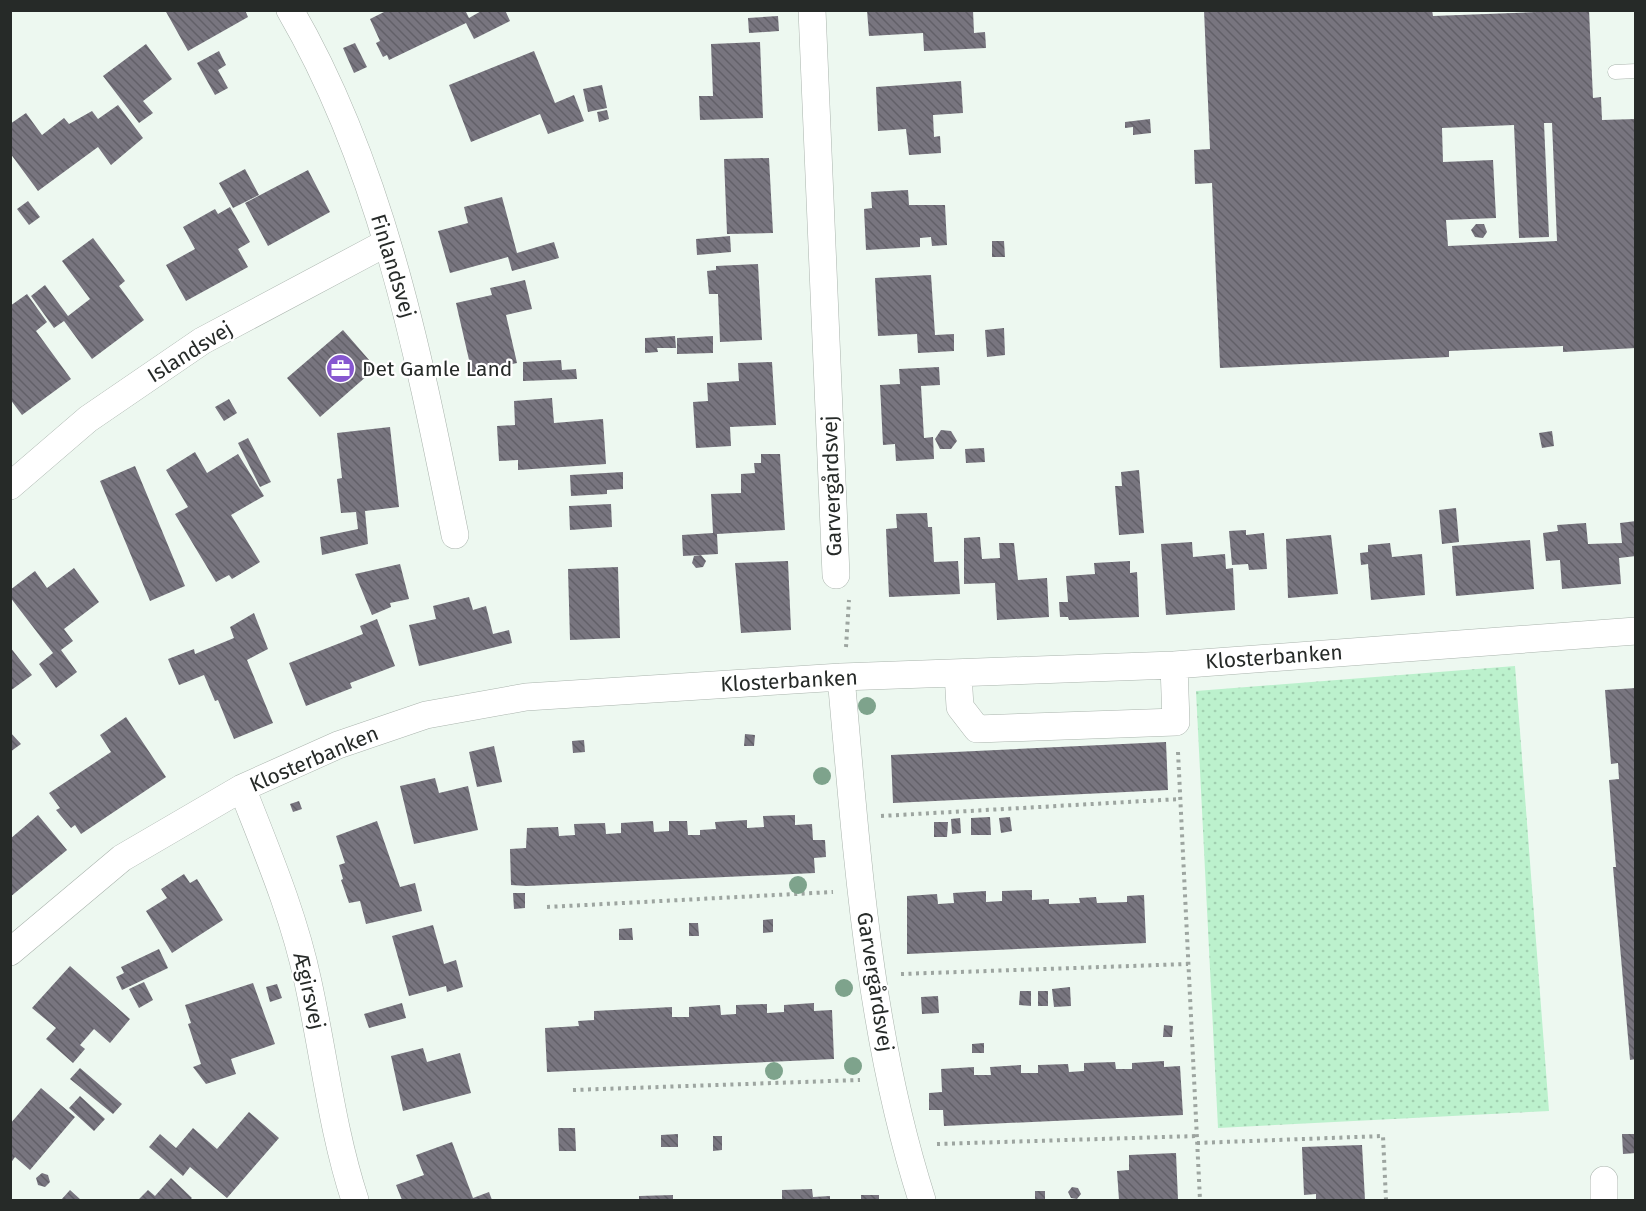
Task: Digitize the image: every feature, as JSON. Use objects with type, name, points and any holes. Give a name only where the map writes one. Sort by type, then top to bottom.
[{"type":"street","name":"Finlandsvej","points":[[290,10],[305,36],[356,150],[386,243],[418,349],[454,535]]},
{"type":"street","name":"Garvergårdsvej","points":[[812,10],[836,575]]},
{"type":"street","name":"Islandsvej","points":[[10,486],[88,419],[202,341],[386,243]]},
{"type":"street","name":"Klosterbanken","points":[[10,952],[122,858],[242,788],[338,745],[426,715],[526,697],[841,677],[1174,664],[1635,631]]},
{"type":"street","points":[[958,672],[960,707],[977,729],[1176,722],[1174,664]]},
{"type":"street","name":"Garvergårdsvej","points":[[841,677],[861,890],[872,975],[891,1079],[922,1200]]},
{"type":"street","name":"Ægirsvej","points":[[242,788],[281,885],[308,981],[352,1199]]},
{"type":"lane","points":[[1616,72],[1635,71]]},
{"type":"path","name":"Garvergårdsvej","points":[[836,575],[849,587],[849,633],[841,677]]},
{"type":"path","points":[[1176,722],[1200,1200]]},
{"type":"path","points":[[854,817],[1180,799]]},
{"type":"path","points":[[547,906],[861,890]]},
{"type":"path","points":[[872,975],[1188,964]]},
{"type":"path","points":[[573,1089],[891,1079]]},
{"type":"path","points":[[907,1145],[1197,1136]]},
{"type":"path","points":[[1197,1143],[1383,1137],[1386,1200]]},
{"type":"green space","points":[[1515,666],[1549,1111],[1218,1128],[1196,691]]},
{"type":"building","points":[[165,10],[245,10],[248,17],[188,51]]},
{"type":"building","points":[[388,10],[465,10],[469,18],[483,10],[505,10],[510,21],[474,39],[466,23],[389,60],[387,55],[383,57],[376,43],[380,41],[370,19]]},
{"type":"building","points":[[867,10],[973,10],[974,33],[985,32],[986,48],[924,51],[923,33],[869,36]]},
{"type":"building","points":[[1204,10],[1432,10],[1433,16],[1589,10],[1593,98],[1601,97],[1602,120],[1636,119],[1636,348],[1563,352],[1563,346],[1449,351],[1449,357],[1220,368],[1212,183],[1195,184],[1194,150],[1210,149]],"holes":[[[1544,123],[1552,123],[1557,241],[1448,246],[1446,220],[1496,218],[1493,160],[1443,162],[1442,128],[1514,125],[1519,238],[1549,237]]]},
{"type":"building","points":[[778,16],[779,31],[749,33],[748,18]]},
{"type":"building","points":[[760,42],[763,118],[700,120],[699,96],[713,96],[711,44]]},
{"type":"building","points":[[355,43],[367,67],[354,73],[343,48]]},
{"type":"building","points":[[146,44],[172,79],[143,101],[153,113],[139,123],[103,76]]},
{"type":"building","points":[[219,51],[226,65],[218,70],[228,88],[215,95],[197,63]]},
{"type":"building","points":[[534,51],[555,103],[574,95],[584,121],[548,134],[540,114],[471,142],[449,85]]},
{"type":"building","points":[[961,81],[963,113],[933,115],[934,137],[940,136],[941,153],[909,155],[906,129],[878,131],[876,87]]},
{"type":"building","points":[[602,85],[607,108],[588,112],[583,89]]},
{"type":"building","points":[[118,105],[143,138],[111,165],[98,147],[38,191],[10,153],[10,124],[26,113],[42,135],[64,118],[69,124],[92,111],[98,119]]},
{"type":"building","points":[[607,110],[609,119],[599,122],[597,112]]},
{"type":"building","points":[[1150,119],[1151,133],[1133,135],[1133,127],[1125,128],[1125,122]]},
{"type":"building","points":[[769,158],[773,233],[727,234],[724,159]]},
{"type":"building","points":[[245,169],[259,195],[233,208],[219,183]]},
{"type":"building","points":[[308,170],[330,212],[268,246],[245,203]]},
{"type":"building","points":[[908,190],[909,205],[945,205],[947,245],[932,246],[931,237],[920,238],[920,247],[866,250],[864,209],[872,208],[871,192]]},
{"type":"building","points":[[502,197],[517,253],[554,242],[559,258],[512,271],[508,257],[450,273],[438,231],[468,223],[464,207]]},
{"type":"building","points":[[28,201],[40,217],[29,225],[17,209]]},
{"type":"building","points":[[230,207],[250,242],[238,249],[248,267],[186,301],[166,265],[195,249],[183,227],[215,209],[218,214]]},
{"type":"building","points":[[1476,224],[1484,224],[1487,232],[1483,238],[1475,237],[1471,230]]},
{"type":"building","points":[[730,236],[731,252],[697,255],[696,239]]},
{"type":"building","points":[[93,238],[125,281],[119,286],[144,320],[92,359],[64,321],[54,328],[31,296],[45,285],[68,316],[90,299],[62,261]]},
{"type":"building","points":[[992,241],[1004,241],[1005,257],[992,257]]},
{"type":"building","points":[[758,264],[762,340],[720,342],[718,294],[709,294],[707,271],[716,270],[716,266]]},
{"type":"building","points":[[931,275],[935,335],[954,334],[954,351],[918,353],[917,334],[878,336],[875,278]]},
{"type":"building","points":[[525,280],[532,309],[506,315],[517,363],[472,373],[456,303],[492,295],[490,288]]},
{"type":"building","points":[[27,294],[47,322],[36,331],[71,379],[22,415],[10,399],[10,306]]},
{"type":"building","points":[[1004,328],[1005,355],[987,357],[985,330]]},
{"type":"building","points":[[343,330],[376,368],[320,417],[287,378]]},
{"type":"building","points":[[675,336],[676,348],[657,348],[658,352],[645,353],[645,338]]},
{"type":"building","points":[[713,336],[713,353],[677,354],[677,338]]},
{"type":"building","points":[[561,360],[562,370],[576,369],[577,379],[523,381],[523,362]]},
{"type":"building","points":[[772,362],[776,425],[730,427],[731,446],[696,448],[693,402],[708,401],[707,383],[739,381],[738,363]]},
{"type":"building","points":[[939,367],[940,385],[921,386],[924,438],[933,437],[934,459],[896,461],[895,444],[883,445],[880,385],[900,384],[899,369]]},
{"type":"building","points":[[552,398],[554,423],[603,419],[606,464],[518,470],[518,460],[499,461],[497,426],[515,425],[514,401]]},
{"type":"building","points":[[229,399],[237,413],[224,421],[215,407]]},
{"type":"building","points":[[390,427],[399,507],[365,511],[368,544],[322,555],[320,537],[358,529],[356,512],[341,513],[337,479],[342,478],[337,433]]},
{"type":"building","points":[[941,430],[951,431],[957,441],[951,449],[940,449],[935,439]]},
{"type":"building","points":[[1552,431],[1554,446],[1542,448],[1539,433]]},
{"type":"building","points":[[248,438],[271,482],[260,487],[238,443]]},
{"type":"building","points":[[984,448],[985,462],[966,463],[965,449]]},
{"type":"building","points":[[195,452],[207,473],[238,454],[264,496],[231,515],[260,562],[232,579],[229,575],[216,582],[175,514],[188,507],[166,470]]},
{"type":"building","points":[[761,454],[780,454],[785,530],[717,534],[718,554],[683,556],[682,535],[713,533],[711,494],[741,493],[741,474],[755,473],[754,463],[761,463]]},
{"type":"building","points":[[135,466],[185,586],[150,601],[100,481]]},
{"type":"building","points":[[1139,470],[1144,533],[1119,535],[1115,486],[1122,486],[1121,472]]},
{"type":"building","points":[[623,472],[623,489],[607,490],[607,494],[571,496],[570,475]]},
{"type":"building","points":[[611,504],[612,527],[570,530],[569,506]]},
{"type":"building","points":[[1456,508],[1459,542],[1442,544],[1439,510]]},
{"type":"building","points":[[927,513],[928,527],[932,527],[934,562],[958,561],[960,594],[889,597],[886,529],[897,528],[896,514]]},
{"type":"building","points":[[1636,521],[1636,556],[1619,558],[1621,584],[1562,589],[1560,560],[1546,561],[1543,533],[1558,531],[1557,525],[1586,523],[1588,544],[1622,543],[1620,523]]},
{"type":"building","points":[[1246,530],[1246,535],[1264,533],[1267,569],[1249,570],[1248,564],[1232,565],[1229,531]]},
{"type":"building","points":[[1331,535],[1338,594],[1288,598],[1286,539]]},
{"type":"building","points":[[980,537],[982,559],[1000,558],[999,543],[1014,543],[1018,580],[1047,578],[1049,617],[997,620],[995,583],[964,584],[964,538]]},
{"type":"building","points":[[1530,540],[1534,589],[1456,596],[1452,546]]},
{"type":"building","points":[[1192,542],[1193,557],[1225,554],[1226,569],[1233,568],[1235,610],[1166,615],[1161,544]]},
{"type":"building","points":[[1390,543],[1392,557],[1422,554],[1425,595],[1371,600],[1368,564],[1361,565],[1360,553],[1368,552],[1368,545]]},
{"type":"building","points":[[701,555],[706,561],[703,567],[696,568],[692,563],[694,556]]},
{"type":"building","points":[[788,561],[791,630],[741,633],[735,563]]},
{"type":"building","points":[[1130,561],[1130,573],[1137,572],[1139,617],[1069,620],[1068,617],[1060,617],[1059,602],[1068,602],[1066,576],[1095,574],[1094,563]]},
{"type":"building","points":[[400,564],[409,599],[390,603],[391,607],[372,615],[355,574]]},
{"type":"building","points":[[618,567],[620,638],[570,640],[568,569]]},
{"type":"building","points":[[74,568],[99,602],[64,629],[73,641],[61,650],[77,672],[56,688],[39,664],[53,653],[10,597],[10,590],[35,571],[47,588]]},
{"type":"building","points":[[469,597],[473,610],[486,606],[493,634],[509,630],[512,643],[419,666],[409,625],[436,619],[433,606]]},
{"type":"building","points":[[254,613],[268,649],[247,660],[273,723],[234,739],[218,700],[215,701],[204,675],[179,685],[168,659],[194,649],[195,654],[234,638],[230,627]]},
{"type":"building","points":[[377,619],[395,666],[350,683],[352,688],[306,706],[289,663],[363,634],[360,626]]},
{"type":"building","points":[[10,647],[32,675],[10,691]]},
{"type":"building","points":[[1636,688],[1636,1059],[1630,1060],[1613,867],[1616,867],[1609,780],[1619,779],[1618,763],[1611,764],[1605,690]]},
{"type":"building","points":[[126,717],[166,777],[81,834],[75,825],[71,828],[56,810],[60,808],[49,793],[111,752],[100,735]]},
{"type":"building","points":[[10,732],[21,744],[10,752]]},
{"type":"building","points":[[745,734],[755,735],[754,746],[744,746]]},
{"type":"building","points":[[584,740],[585,752],[573,753],[572,741]]},
{"type":"building","points":[[1166,742],[1168,790],[893,803],[891,755]]},
{"type":"building","points":[[494,746],[502,782],[477,787],[469,752]]},
{"type":"building","points":[[435,778],[439,793],[468,786],[478,830],[414,844],[400,786]]},
{"type":"building","points":[[299,801],[302,809],[293,812],[290,804]]},
{"type":"building","points":[[38,815],[67,850],[10,897],[10,839]]},
{"type":"building","points":[[795,815],[795,825],[812,824],[813,840],[825,840],[826,857],[814,858],[815,873],[511,885],[510,849],[526,848],[527,828],[558,827],[559,836],[575,835],[574,824],[605,823],[606,834],[621,833],[621,823],[653,821],[654,832],[669,831],[669,821],[687,821],[688,835],[700,835],[700,830],[716,829],[715,822],[747,820],[747,828],[764,827],[763,816]]},
{"type":"building","points":[[990,817],[991,835],[971,835],[971,818]]},
{"type":"building","points":[[1010,817],[1012,831],[1001,833],[999,818]]},
{"type":"building","points":[[960,818],[961,833],[952,834],[951,819]]},
{"type":"building","points":[[377,821],[400,887],[415,883],[422,911],[366,924],[360,901],[349,903],[341,880],[343,879],[339,865],[345,863],[336,836]]},
{"type":"building","points":[[934,822],[948,822],[947,837],[934,837]]},
{"type":"building","points":[[184,874],[190,883],[197,879],[223,920],[172,953],[146,911],[167,898],[161,889]]},
{"type":"building","points":[[1032,890],[1032,900],[1049,899],[1049,904],[1080,903],[1079,898],[1096,897],[1097,903],[1127,902],[1127,896],[1144,895],[1146,943],[907,954],[907,896],[937,894],[938,904],[954,903],[953,893],[986,891],[986,902],[1002,901],[1002,891]]},
{"type":"building","points":[[513,893],[525,893],[525,908],[514,909]]},
{"type":"building","points":[[773,919],[773,932],[763,933],[763,920]]},
{"type":"building","points":[[689,923],[698,923],[699,936],[689,936]]},
{"type":"building","points":[[433,925],[444,964],[456,960],[463,987],[447,992],[446,986],[409,996],[392,936]]},
{"type":"building","points":[[632,928],[633,940],[619,940],[619,929]]},
{"type":"building","points":[[159,949],[168,968],[122,990],[116,977],[124,973],[121,967]]},
{"type":"building","points":[[70,966],[130,1019],[110,1043],[94,1029],[80,1045],[85,1049],[73,1063],[46,1039],[56,1028],[32,1008]]},
{"type":"building","points":[[144,982],[153,1000],[139,1008],[129,989]]},
{"type":"building","points":[[253,983],[275,1044],[231,1059],[236,1074],[206,1084],[193,1067],[201,1064],[188,1024],[191,1023],[185,1005]]},
{"type":"building","points":[[277,984],[282,998],[270,1002],[266,987]]},
{"type":"building","points":[[1070,987],[1071,1006],[1054,1007],[1052,989]]},
{"type":"building","points":[[1020,991],[1031,991],[1031,1006],[1019,1005]]},
{"type":"building","points":[[1038,991],[1048,991],[1048,1006],[1038,1006]]},
{"type":"building","points":[[938,996],[939,1013],[922,1014],[921,997]]},
{"type":"building","points":[[402,1003],[406,1018],[369,1028],[364,1014]]},
{"type":"building","points":[[814,1003],[814,1011],[832,1010],[834,1059],[547,1072],[545,1028],[579,1026],[578,1021],[594,1020],[594,1011],[672,1007],[672,1017],[689,1017],[689,1007],[720,1005],[721,1015],[736,1014],[736,1005],[767,1004],[767,1013],[784,1012],[784,1005]]},
{"type":"building","points":[[1164,1025],[1173,1026],[1172,1037],[1163,1037]]},
{"type":"building","points":[[984,1043],[984,1053],[972,1053],[972,1044]]},
{"type":"building","points":[[423,1048],[427,1062],[460,1053],[471,1093],[403,1111],[391,1056]]},
{"type":"building","points":[[1164,1061],[1164,1067],[1180,1066],[1183,1115],[944,1126],[943,1110],[929,1110],[929,1093],[942,1092],[941,1069],[974,1067],[974,1075],[991,1075],[990,1067],[1021,1065],[1021,1073],[1038,1073],[1038,1065],[1068,1064],[1069,1072],[1084,1071],[1084,1063],[1115,1062],[1116,1069],[1132,1069],[1132,1063]]},
{"type":"building","points":[[80,1068],[122,1104],[113,1114],[70,1079]]},
{"type":"building","points":[[41,1088],[75,1117],[30,1170],[15,1157],[10,1164],[10,1124]]},
{"type":"building","points":[[80,1096],[105,1119],[94,1131],[69,1108]]},
{"type":"building","points":[[249,1112],[279,1138],[227,1198],[190,1167],[183,1176],[149,1147],[160,1134],[176,1148],[193,1128],[217,1149]]},
{"type":"building","points":[[558,1128],[575,1128],[576,1151],[559,1151]]},
{"type":"building","points":[[678,1134],[678,1147],[661,1147],[661,1135]]},
{"type":"building","points":[[1622,1134],[1635,1134],[1636,1153],[1623,1154]]},
{"type":"building","points":[[713,1136],[722,1136],[722,1150],[713,1151]]},
{"type":"building","points":[[452,1142],[473,1198],[489,1192],[492,1200],[402,1200],[396,1185],[424,1175],[416,1155]]},
{"type":"building","points":[[1362,1145],[1365,1200],[1316,1200],[1316,1194],[1304,1195],[1302,1147]]},
{"type":"building","points":[[1176,1153],[1178,1200],[1119,1200],[1117,1171],[1129,1170],[1129,1155]]},
{"type":"building","points":[[42,1173],[48,1175],[50,1182],[45,1187],[38,1185],[36,1178]]},
{"type":"building","points":[[171,1178],[192,1198],[190,1200],[138,1200],[148,1190],[155,1196]]},
{"type":"building","points":[[1072,1187],[1078,1188],[1081,1194],[1077,1199],[1071,1198],[1068,1192]]},
{"type":"building","points":[[812,1189],[813,1197],[830,1196],[830,1200],[782,1200],[782,1190]]},
{"type":"building","points":[[70,1190],[81,1200],[61,1200]]},
{"type":"building","points":[[1035,1191],[1045,1191],[1045,1200],[1035,1200]]},
{"type":"building","points":[[673,1195],[673,1200],[639,1200],[639,1196]]},
{"type":"building","points":[[861,1195],[879,1195],[879,1200],[861,1200]]},
{"type":"place","name":"Det Gamle Land","points":[[341,369]]}]
